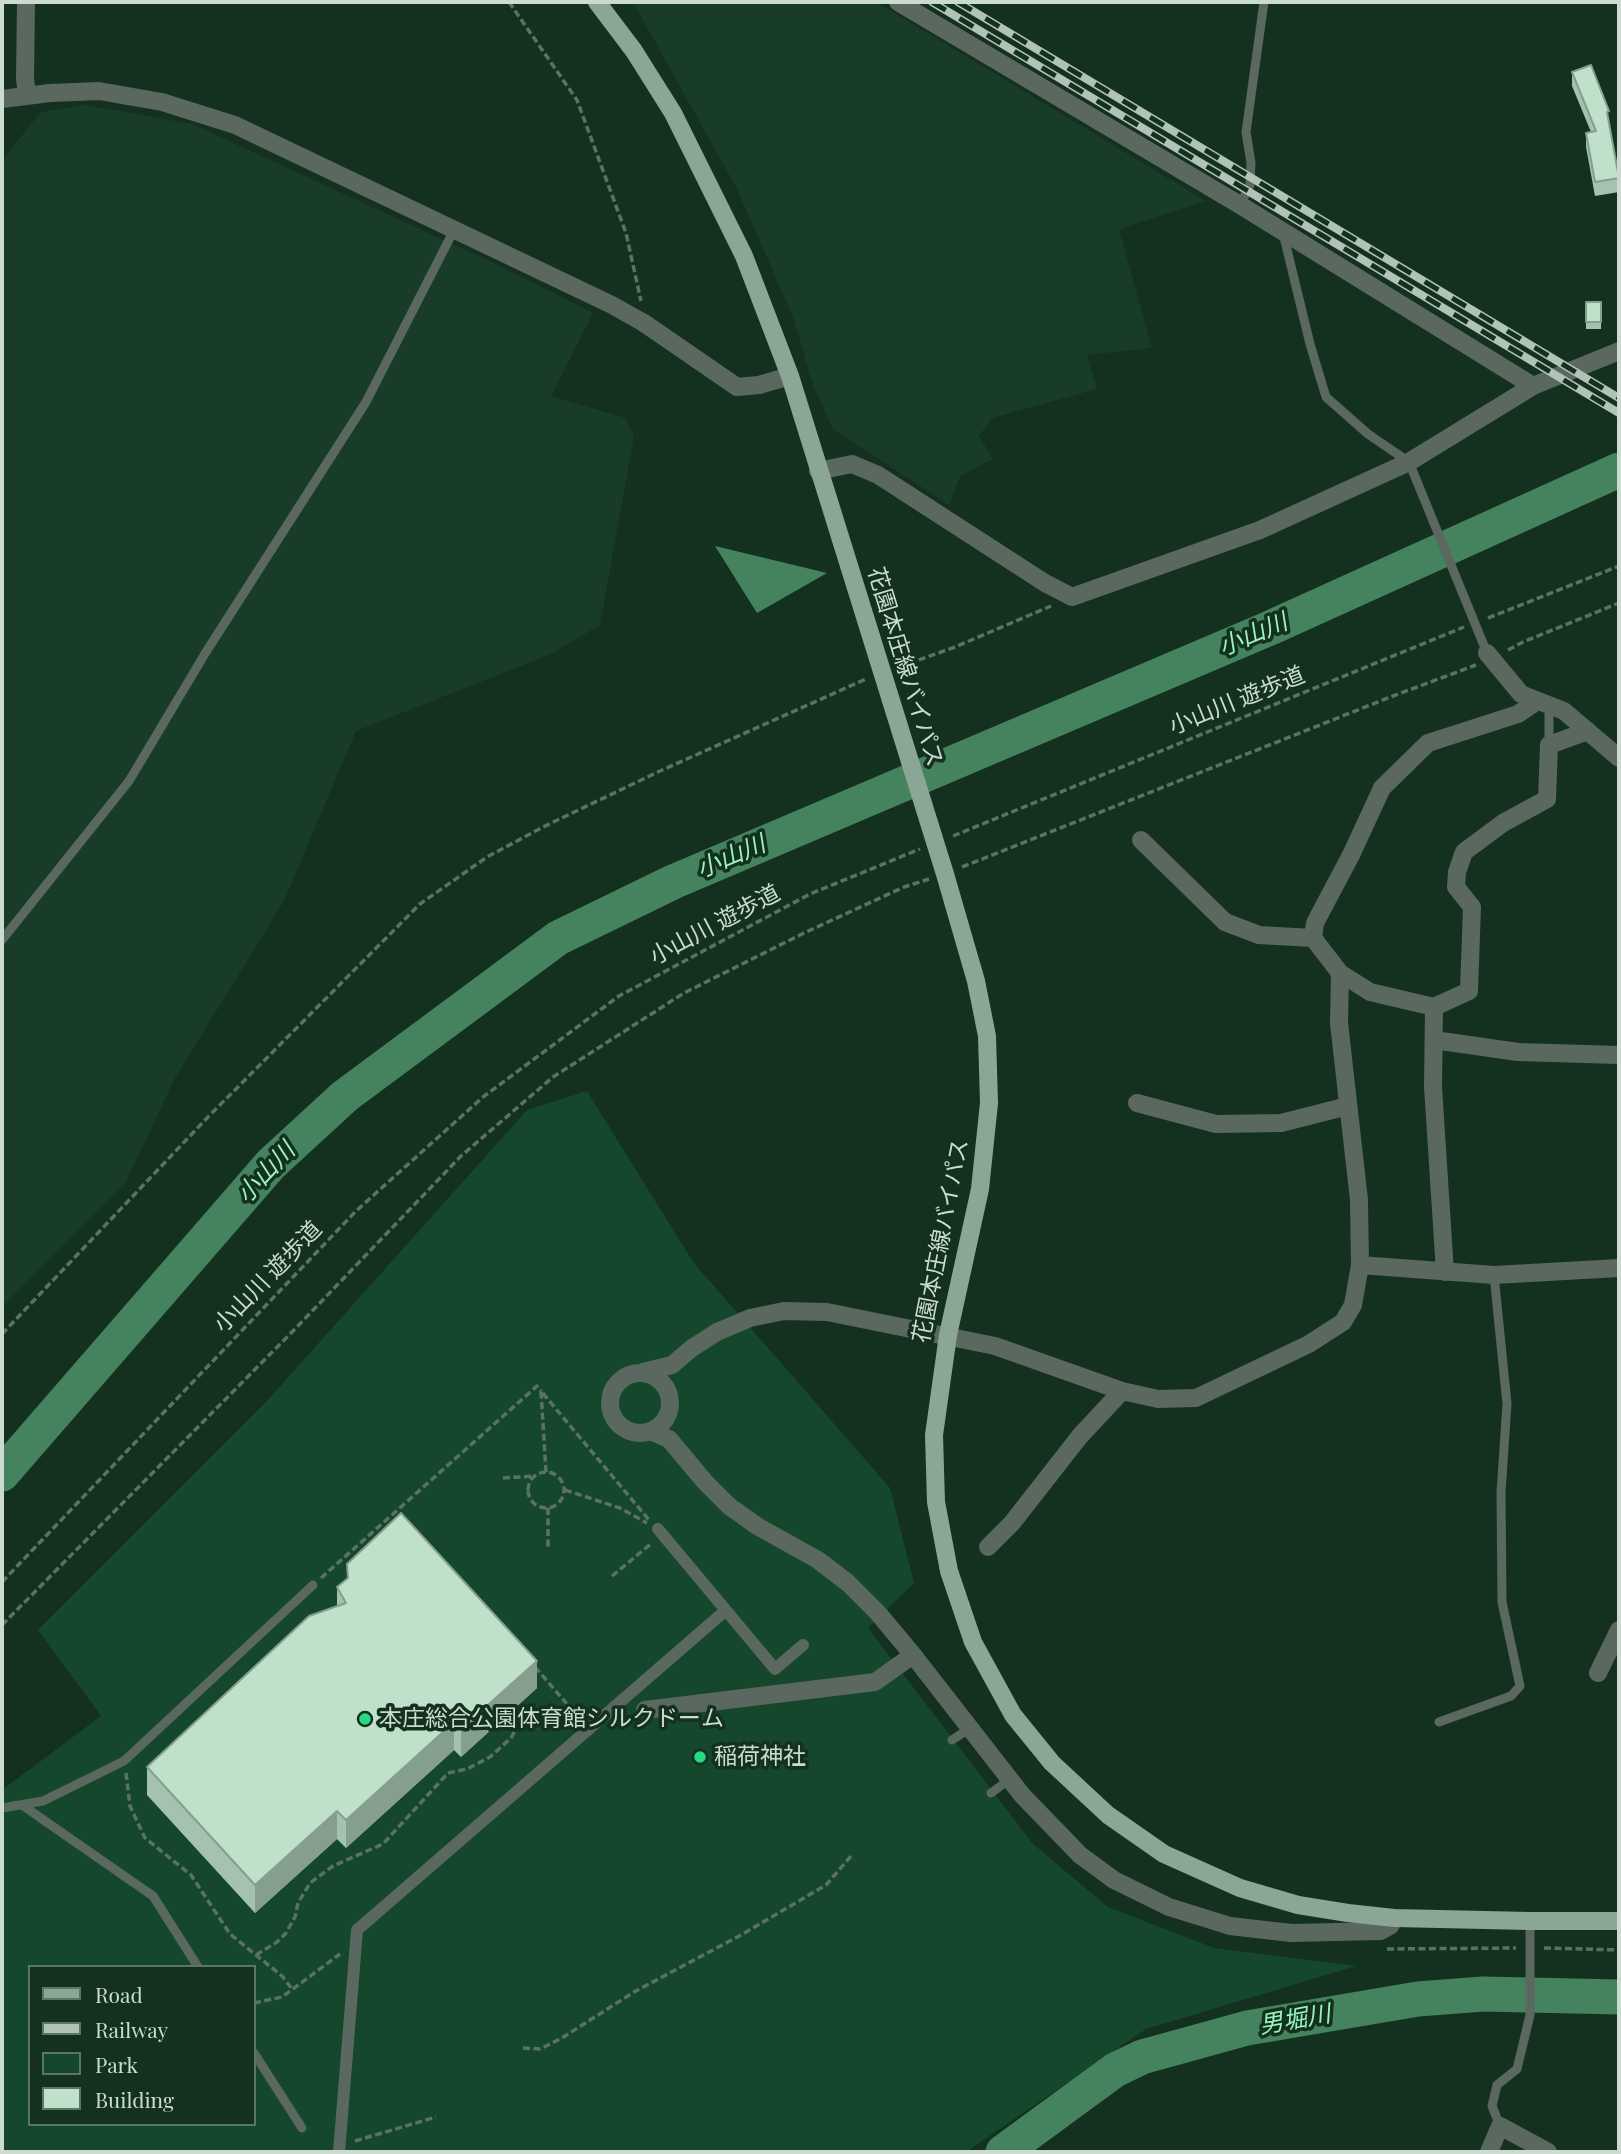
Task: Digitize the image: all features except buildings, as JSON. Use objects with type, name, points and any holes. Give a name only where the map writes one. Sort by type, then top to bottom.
[{"type":"main road","name":"花園本庄線バイパス","points":[[597,2],[634,51],[673,113],[744,256],[790,376],[976,981],[987,1036],[989,1103],[980,1189],[948,1335],[934,1435],[936,1502],[949,1571],[973,1642],[1013,1715],[1052,1763],[1108,1815],[1164,1854],[1240,1888],[1298,1905],[1348,1913],[1394,1917],[1619,1921]]},
{"type":"main road","name":"花園本庄線バイパス","points":[[1530,1921],[1619,1927]]},
{"type":"street","points":[[26,2],[27,95]]},
{"type":"street","points":[[898,2],[1240,205],[1533,386]]},
{"type":"street","points":[[2,99],[99,91],[162,102],[206,115],[266,138],[612,305],[645,323],[737,387],[760,385],[790,376]]},
{"type":"street","points":[[818,471],[852,464],[878,475],[1045,583],[1073,597],[1260,530],[1411,467],[1533,386],[1619,351]]},
{"type":"street","points":[[1489,656],[1521,694],[1564,711],[1619,758]]},
{"type":"street","points":[[1543,704],[1428,743],[1382,788],[1315,923],[1313,938],[1340,973],[1370,992],[1434,1007],[1468,991],[1472,907],[1456,887],[1457,872],[1464,852],[1503,823],[1547,799],[1549,745],[1588,731]]},
{"type":"street","points":[[1141,840],[1225,922],[1259,935],[1313,938]]},
{"type":"street","points":[[1340,973],[1339,1023],[1359,1200],[1360,1265],[1353,1305],[1343,1322],[1309,1344],[1196,1398],[1158,1399],[1122,1391],[995,1346],[827,1312],[784,1311],[750,1318],[717,1332],[671,1365],[623,1377],[611,1393],[609,1403],[615,1421],[622,1428],[631,1432],[650,1431],[669,1439],[729,1506],[757,1526],[818,1560],[848,1583],[913,1655],[969,1729],[1053,1829],[1080,1855],[1114,1880],[1169,1907],[1230,1926],[1290,1933],[1381,1931],[1390,1926],[1394,1917]]},
{"type":"street","points":[[1434,1007],[1433,1087],[1445,1272]]},
{"type":"street","points":[[1434,1040],[1518,1052],[1619,1055]]},
{"type":"street","points":[[1136,1103],[1216,1124],[1281,1123],[1348,1106]]},
{"type":"street","points":[[1360,1265],[1494,1275],[1619,1268]]},
{"type":"street","points":[[669,1439],[665,1420],[670,1400],[668,1390],[671,1365]]},
{"type":"street","points":[[643,1372],[654,1376],[668,1390]]},
{"type":"street","points":[[988,1547],[1012,1523],[1080,1436],[1122,1391]]},
{"type":"street","points":[[650,1431],[665,1420]]},
{"type":"street","points":[[659,1532],[775,1669],[803,1645]]},
{"type":"street","points":[[339,2149],[357,1930],[725,1611]]},
{"type":"street","points":[[1598,1673],[1619,1630]]},
{"type":"street","points":[[645,1710],[875,1682],[913,1655]]},
{"type":"street","points":[[1489,2152],[1500,2126],[1548,2152]]},
{"type":"lane","points":[[1240,205],[1250,185],[1251,163],[1246,132],[1264,2]]},
{"type":"lane","points":[[2,940],[129,781],[206,652],[366,402],[454,230]]},
{"type":"lane","points":[[1282,232],[1326,397],[1411,467],[1489,656]]},
{"type":"lane","points":[[1543,704],[1549,745]]},
{"type":"lane","points":[[1438,1722],[1511,1696],[1520,1686],[1502,1602],[1501,1492],[1507,1404],[1494,1275]]},
{"type":"lane","points":[[2,1808],[43,1801],[124,1761],[313,1585]]},
{"type":"lane","points":[[952,1740],[969,1729]]},
{"type":"lane","points":[[991,1793],[1010,1779]]},
{"type":"lane","points":[[22,1805],[153,1896],[197,1965]]},
{"type":"lane","points":[[1500,2126],[1492,2106],[1497,2085],[1517,2069],[1530,2015],[1530,1921]]},
{"type":"lane","points":[[256,2056],[302,2128]]},
{"type":"path","points":[[509,2],[577,100],[625,233],[645,323]]},
{"type":"path","points":[[1483,620],[1619,566]]},
{"type":"path","points":[[2,1334],[208,1117],[420,904],[487,857],[542,827],[848,685],[884,680],[1073,597]]},
{"type":"path","points":[[2,1625],[294,1330],[461,1156],[553,1077],[684,993],[904,887],[1619,603]]},
{"type":"path","name":"小山川 遊歩道","points":[[950,837],[1470,625]]},
{"type":"path","name":"小山川 遊歩道","points":[[2,1582],[356,1210],[483,1097],[619,996],[810,894],[925,847]]},
{"type":"path","points":[[313,1585],[537,1386],[659,1532]]},
{"type":"path","points":[[541,1391],[546,1472]]},
{"type":"path","points":[[503,1478],[535,1476],[546,1472],[557,1475],[565,1490],[561,1501],[548,1507],[539,1506],[530,1498],[528,1486],[535,1476]]},
{"type":"path","points":[[565,1490],[620,1508],[659,1532]]},
{"type":"path","points":[[548,1507],[548,1550]]},
{"type":"path","points":[[612,1576],[659,1532]]},
{"type":"path","points":[[534,1666],[589,1729]]},
{"type":"path","points":[[256,1955],[286,1933],[295,1917],[298,1903],[310,1884],[333,1866],[383,1844],[448,1773],[467,1769],[491,1757],[511,1738],[524,1714]]},
{"type":"path","points":[[124,1761],[130,1807],[145,1838],[191,1875],[230,1934],[282,1976],[292,1989]]},
{"type":"path","points":[[523,2048],[540,2049],[562,2038],[634,1992],[826,1885],[852,1855]]},
{"type":"path","points":[[256,2003],[282,1997],[356,1942]]},
{"type":"path","points":[[339,2149],[436,2117]]},
{"type":"shaded area","points":[[633,2],[876,2],[1206,201],[1119,229],[1152,348],[1087,355],[1097,389],[992,418],[979,436],[993,459],[960,476],[949,505],[833,429],[813,385],[793,317],[736,187]]},
{"type":"shaded area","points":[[86,105],[192,124],[485,259],[593,313],[551,396],[625,418],[634,436],[600,625],[551,654],[356,731],[284,901],[175,1078],[125,1184],[2,1307],[2,160],[41,112]]},
{"type":"shaded area","points":[[715,546],[827,573],[757,613]]},
{"type":"green space","points":[[587,1091],[693,1262],[890,1488],[914,1583],[868,1628],[1033,1844],[1108,1907],[1214,1948],[1356,1966],[1146,2029],[966,2152],[2,2152],[2,1790],[101,1716],[38,1630],[266,1402],[527,1110]]},
{"type":"waterway","name":"小山川","points":[[2,1474],[271,1164],[345,1096],[558,938],[673,882],[1270,628],[1619,470]]},
{"type":"waterway","name":"男堀川","points":[[1003,2152],[1115,2070],[1142,2057],[1247,2028],[1418,1999],[1483,1994],[1619,1997]]},
{"type":"railway","points":[[932,2],[1619,413]]},
{"type":"railway","points":[[958,2],[1619,398]]},
{"type":"place","name":"本庄総合公園体育館シルクドーム","points":[[365,1719]]},
{"type":"place","name":"稲荷神社","points":[[700,1757]]}]
